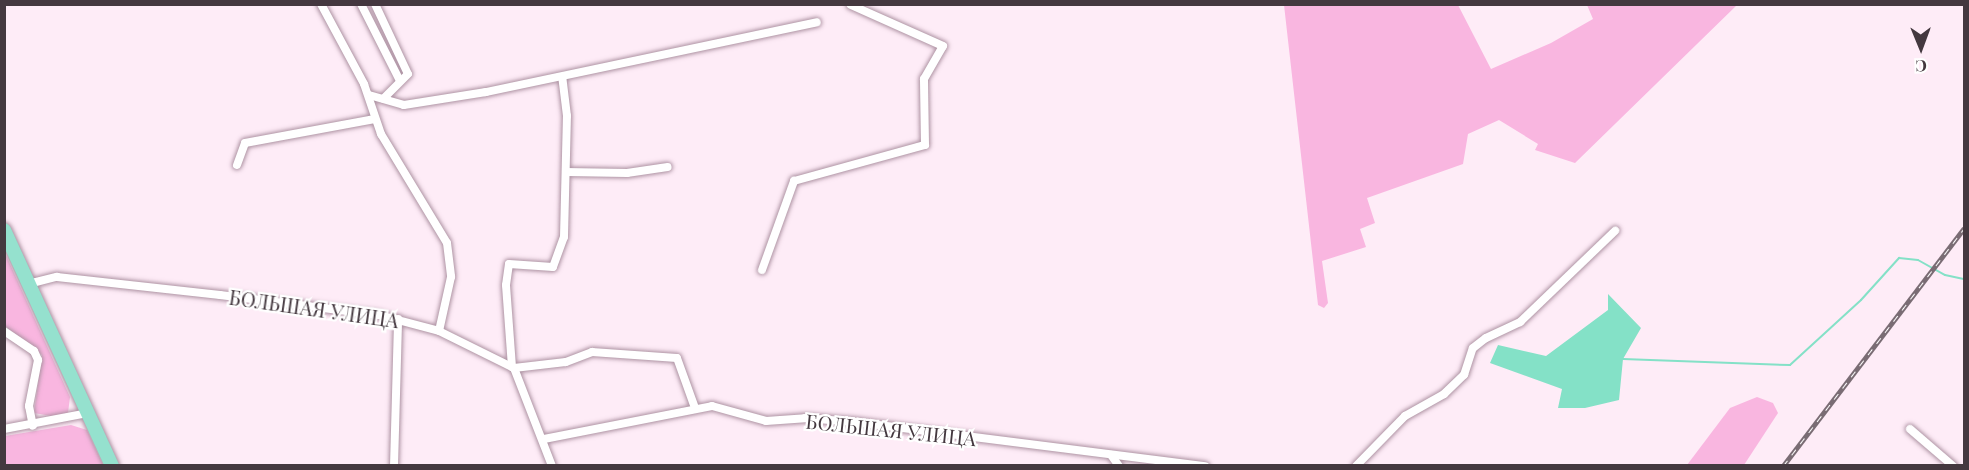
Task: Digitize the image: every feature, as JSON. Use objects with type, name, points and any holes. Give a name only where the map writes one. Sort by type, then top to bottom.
[{"type":"main road","points":[[4,230],[112,465]]},
{"type":"street","points":[[360,4],[400,81]]},
{"type":"street","points":[[375,4],[407,66],[408,76],[383,99]]},
{"type":"street","points":[[322,5],[369,95],[375,119],[447,243],[451,277],[439,331]]},
{"type":"street","points":[[762,270],[794,181],[925,145],[924,79],[943,46],[852,5]]},
{"type":"street","points":[[369,95],[404,105],[562,78],[817,22]]},
{"type":"street","points":[[552,465],[544,439],[513,368],[506,285],[508,264],[553,267],[564,237],[567,116],[562,78]]},
{"type":"street","points":[[237,165],[245,143],[375,119]]},
{"type":"street","points":[[566,172],[627,173],[668,167]]},
{"type":"street","points":[[1356,465],[1405,416],[1444,394],[1464,375],[1473,348],[1486,338],[1520,322],[1615,231]]},
{"type":"street","name":"БОЛЬШАЯ УЛИЦА","points":[[28,284],[57,277],[398,319],[439,331],[513,368]]},
{"type":"street","points":[[394,465],[398,319]]},
{"type":"street","points":[[4,331],[34,351],[38,360],[29,406],[33,426]]},
{"type":"street","points":[[513,368],[566,362],[592,352],[677,358],[695,408]]},
{"type":"street","name":"БОЛЬШАЯ УЛИЦА","points":[[544,439],[712,406],[766,421],[855,422],[1205,465]]},
{"type":"street","points":[[4,429],[33,426],[88,412]]},
{"type":"street","points":[[1910,429],[1953,465]]},
{"type":"street","points":[[1110,455],[1119,465]]},
{"type":"shaded area","points":[[1284,5],[1458,5],[1491,69],[1551,43],[1593,19],[1587,5],[1737,5],[1575,163],[1535,150],[1538,144],[1499,120],[1468,134],[1463,164],[1367,198],[1375,223],[1360,229],[1366,247],[1322,261],[1328,303],[1324,308],[1318,305]]},
{"type":"shaded area","points":[[5,253],[70,397],[68,413],[57,417],[34,413],[42,355],[5,326]]},
{"type":"shaded area","points":[[1608,294],[1641,328],[1623,359],[1619,400],[1585,408],[1558,408],[1562,389],[1490,363],[1498,345],[1546,356],[1608,310]]},
{"type":"shaded area","points":[[1757,397],[1773,403],[1778,413],[1744,465],[1687,465],[1730,408]]},
{"type":"shaded area","points":[[71,425],[87,430],[103,465],[5,465],[5,436]]},
{"type":"waterway","points":[[1623,359],[1790,365],[1861,300],[1899,258],[1918,260],[1945,275],[1964,279]]},
{"type":"railway","points":[[1783,466],[1964,228]]}]
